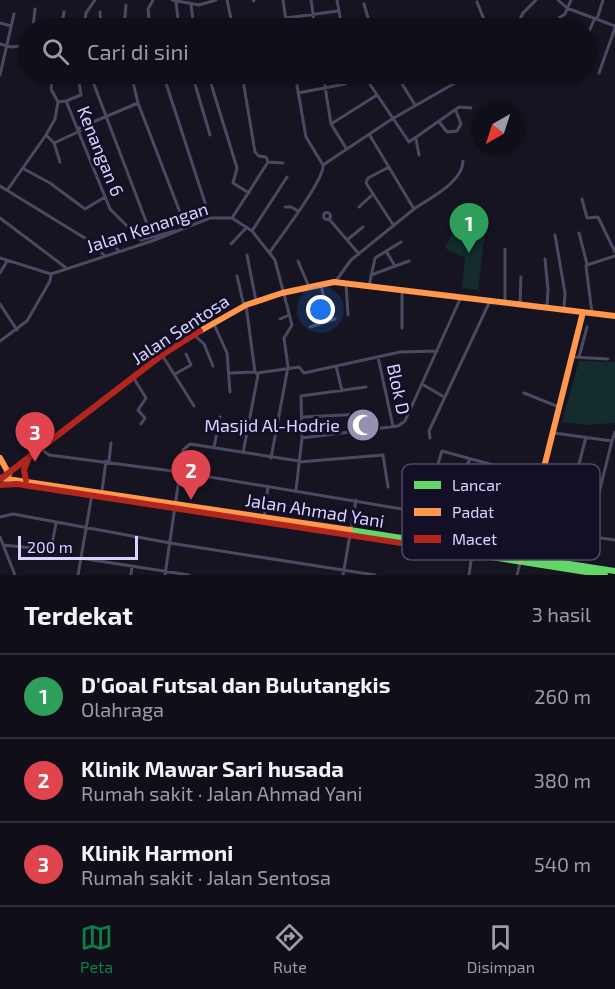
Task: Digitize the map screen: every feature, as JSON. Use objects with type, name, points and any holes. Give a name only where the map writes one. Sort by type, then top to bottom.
[{"type":"main road","name":"Jalan Sentosa","points":[[12,480],[29,457],[162,355],[193,334],[245,305],[282,293],[334,282],[462,295],[615,316]]},
{"type":"main road","points":[[546,464],[576,357],[583,312]]},
{"type":"main road","points":[[26,480],[24,470],[29,457]]},
{"type":"main road","points":[[0,458],[12,480]]},
{"type":"main road","points":[[0,479],[12,480]]},
{"type":"main road","name":"Jalan Ahmad Yani","points":[[12,480],[26,480],[92,493],[102,492],[176,507],[264,518],[402,542]]},
{"type":"main road","name":"Jalan Ahmad Yani","points":[[12,480],[176,507],[402,540]]},
{"type":"main road","name":"Jalan Ahmad Yani","points":[[521,560],[615,571]]},
{"type":"main road","name":"Jalan Ahmad Yani","points":[[521,560],[605,575]]},
{"type":"street","points":[[85,18],[94,0]]},
{"type":"street","points":[[149,18],[148,9],[153,0]]},
{"type":"street","points":[[178,18],[175,0],[191,5],[216,0]]},
{"type":"street","points":[[227,0],[231,18]]},
{"type":"street","points":[[283,0],[286,18],[338,11]]},
{"type":"street","points":[[310,0],[314,18]]},
{"type":"street","points":[[337,0],[340,18]]},
{"type":"street","points":[[521,18],[536,0]]},
{"type":"street","points":[[558,0],[567,8],[593,18]]},
{"type":"street","points":[[559,18],[571,0]]},
{"type":"street","points":[[596,18],[603,0]]},
{"type":"street","points":[[477,2],[482,18]]},
{"type":"street","points":[[364,4],[368,18]]},
{"type":"street","points":[[125,18],[126,5]]},
{"type":"street","points":[[191,5],[193,18]]},
{"type":"street","points":[[34,18],[35,9]]},
{"type":"street","points":[[63,18],[64,12]]},
{"type":"street","points":[[100,12],[100,18]]},
{"type":"street","points":[[0,75],[14,14]]},
{"type":"street","points":[[597,19],[615,27],[599,73]]},
{"type":"street","points":[[0,23],[11,26]]},
{"type":"street","points":[[0,44],[18,45]]},
{"type":"street","points":[[8,189],[24,169],[56,116],[58,102],[51,89],[52,84]]},
{"type":"street","points":[[66,102],[81,95],[79,84]]},
{"type":"street","points":[[93,84],[152,237],[173,230],[176,232]]},
{"type":"street","points":[[133,84],[138,103],[186,228]]},
{"type":"street","points":[[166,84],[210,218]]},
{"type":"street","points":[[195,84],[210,135]]},
{"type":"street","points":[[211,84],[237,168],[232,183],[249,193]]},
{"type":"street","points":[[244,84],[255,152],[266,157],[268,162]]},
{"type":"street","points":[[270,252],[324,171],[323,165],[306,137],[297,84]]},
{"type":"street","points":[[324,84],[331,124],[346,148]]},
{"type":"street","points":[[298,93],[344,84]]},
{"type":"street","points":[[369,84],[407,141],[440,123],[461,106],[471,108]]},
{"type":"street","points":[[402,84],[415,105]]},
{"type":"street","points":[[323,165],[392,119],[452,84]]},
{"type":"street","points":[[331,124],[377,95]]},
{"type":"street","name":"Kenangan 6","points":[[58,102],[66,102],[113,213],[140,239],[152,237]]},
{"type":"street","points":[[54,143],[104,116],[138,103]]},
{"type":"street","points":[[440,123],[447,132],[457,131],[460,118],[456,111]]},
{"type":"street","points":[[369,134],[414,209]]},
{"type":"street","points":[[46,135],[54,143],[60,162]]},
{"type":"street","points":[[416,138],[419,155]]},
{"type":"street","points":[[334,282],[359,254],[454,179],[463,167],[463,161]]},
{"type":"street","points":[[232,218],[268,162]]},
{"type":"street","points":[[268,162],[283,163]]},
{"type":"street","points":[[389,167],[366,179],[372,195],[394,226]]},
{"type":"street","points":[[24,169],[62,191],[81,208],[86,208],[105,197]]},
{"type":"street","points":[[252,231],[287,177]]},
{"type":"street","points":[[0,186],[88,240],[105,256]]},
{"type":"street","points":[[359,207],[372,195]]},
{"type":"street","points":[[582,199],[587,218],[598,217],[615,254],[587,265]]},
{"type":"street","points":[[285,207],[298,211]]},
{"type":"street","points":[[0,218],[65,267]]},
{"type":"street","name":"Jalan Kenangan","points":[[51,274],[65,267],[105,256],[210,218],[232,218],[252,231],[270,252],[278,268],[282,293],[290,315]]},
{"type":"street","points":[[329,219],[359,254]]},
{"type":"street","points":[[231,244],[247,227]]},
{"type":"street","points":[[347,240],[363,227]]},
{"type":"street","points":[[579,233],[587,265],[592,313]]},
{"type":"street","points":[[555,235],[565,293],[564,309]]},
{"type":"street","points":[[106,237],[119,251]]},
{"type":"street","points":[[369,286],[375,258],[401,242]]},
{"type":"street","points":[[505,249],[505,301]]},
{"type":"street","points":[[386,251],[395,266]]},
{"type":"street","points":[[247,255],[256,301]]},
{"type":"street","points":[[0,258],[51,274],[50,281],[32,316],[0,341]]},
{"type":"street","points":[[545,259],[547,306]]},
{"type":"street","points":[[0,273],[7,261]]},
{"type":"street","points":[[298,261],[309,288]]},
{"type":"street","points":[[371,275],[409,261]]},
{"type":"street","points":[[237,276],[245,305],[256,373],[243,453]]},
{"type":"street","points":[[520,303],[521,277]]},
{"type":"street","points":[[346,283],[348,315]]},
{"type":"street","points":[[321,285],[329,321]]},
{"type":"street","points":[[402,289],[402,328]]},
{"type":"street","points":[[302,438],[361,432],[393,426],[405,421],[462,295]]},
{"type":"street","points":[[430,438],[429,431],[444,397],[491,300]]},
{"type":"street","points":[[0,304],[17,330]]},
{"type":"street","points":[[271,458],[288,367],[284,338],[292,325],[290,315],[280,319]]},
{"type":"street","points":[[310,327],[335,319]]},
{"type":"street","points":[[213,322],[227,353],[230,392]]},
{"type":"street","points":[[587,327],[576,357],[608,359]]},
{"type":"street","points":[[193,334],[204,344],[213,366]]},
{"type":"street","points":[[230,373],[256,373],[301,367],[304,373],[414,350],[437,351]]},
{"type":"street","points":[[175,374],[190,366],[191,363],[186,354]]},
{"type":"street","points":[[162,355],[194,406]]},
{"type":"street","name":"Blok D","points":[[378,357],[393,426]]},
{"type":"street","points":[[336,366],[342,391]]},
{"type":"street","points":[[133,377],[146,398],[138,410],[145,417],[141,424]]},
{"type":"street","points":[[422,384],[444,397]]},
{"type":"street","points":[[296,491],[302,438],[301,396],[366,387]]},
{"type":"street","points":[[524,393],[560,408]]},
{"type":"street","points":[[358,414],[361,432]]},
{"type":"street","points":[[303,417],[364,414]]},
{"type":"street","points":[[214,447],[220,417]]},
{"type":"street","points":[[600,489],[615,432]]},
{"type":"street","points":[[554,433],[612,441]]},
{"type":"street","points":[[579,464],[586,437]]},
{"type":"street","points":[[102,492],[111,443]]},
{"type":"street","points":[[165,573],[183,450],[187,445],[214,447],[299,462],[383,455],[388,487]]},
{"type":"street","points":[[40,448],[49,455],[180,472],[402,509]]},
{"type":"street","points":[[437,464],[441,452],[491,464]]},
{"type":"street","points":[[467,464],[470,458]]},
{"type":"street","points":[[264,518],[268,486]]},
{"type":"street","points":[[78,575],[92,493]]},
{"type":"street","points":[[344,573],[356,500]]},
{"type":"street","points":[[0,517],[13,514],[344,573],[375,575]]},
{"type":"street","points":[[3,545],[51,550],[57,523]]},
{"type":"street","points":[[0,537],[15,575]]},
{"type":"street","points":[[600,538],[615,540]]},
{"type":"street","points":[[80,558],[189,575]]},
{"type":"street","points":[[469,575],[471,560]]},
{"type":"street","points":[[517,575],[521,560]]},
{"type":"street","points":[[131,575],[132,566]]},
{"type":"green space","points":[[457,223],[485,231],[478,290],[462,288],[465,258],[445,248]]},
{"type":"green space","points":[[579,361],[615,362],[615,423],[586,425],[562,422]]},
{"type":"traffic: fast","points":[[350,530],[402,538]]},
{"type":"traffic: fast","points":[[510,560],[605,575]]},
{"type":"traffic: fast","points":[[544,560],[615,571]]},
{"type":"traffic: slow","points":[[200,331],[246,305],[282,293],[334,282],[615,316]]},
{"type":"traffic: slow","points":[[545,464],[583,312]]},
{"type":"traffic: slow","points":[[0,458],[9,474]]},
{"type":"traffic: slow","points":[[0,478],[350,530]]},
{"type":"traffic: jam","points":[[2,478],[162,355],[200,331]]},
{"type":"traffic: jam","points":[[26,480],[24,470],[29,457]]},
{"type":"traffic: jam","points":[[0,485],[17,484],[402,543]]},
{"type":"place","name":"D'Goal Futsal dan Bulutangkis","points":[[469,253]]},
{"type":"place","name":"Masjid Al-Hodrie","points":[[363,425]]},
{"type":"place","name":"Klinik Harmoni","points":[[35,462]]},
{"type":"place","name":"Klinik Mawar Sari husada","points":[[191,500]]}]
